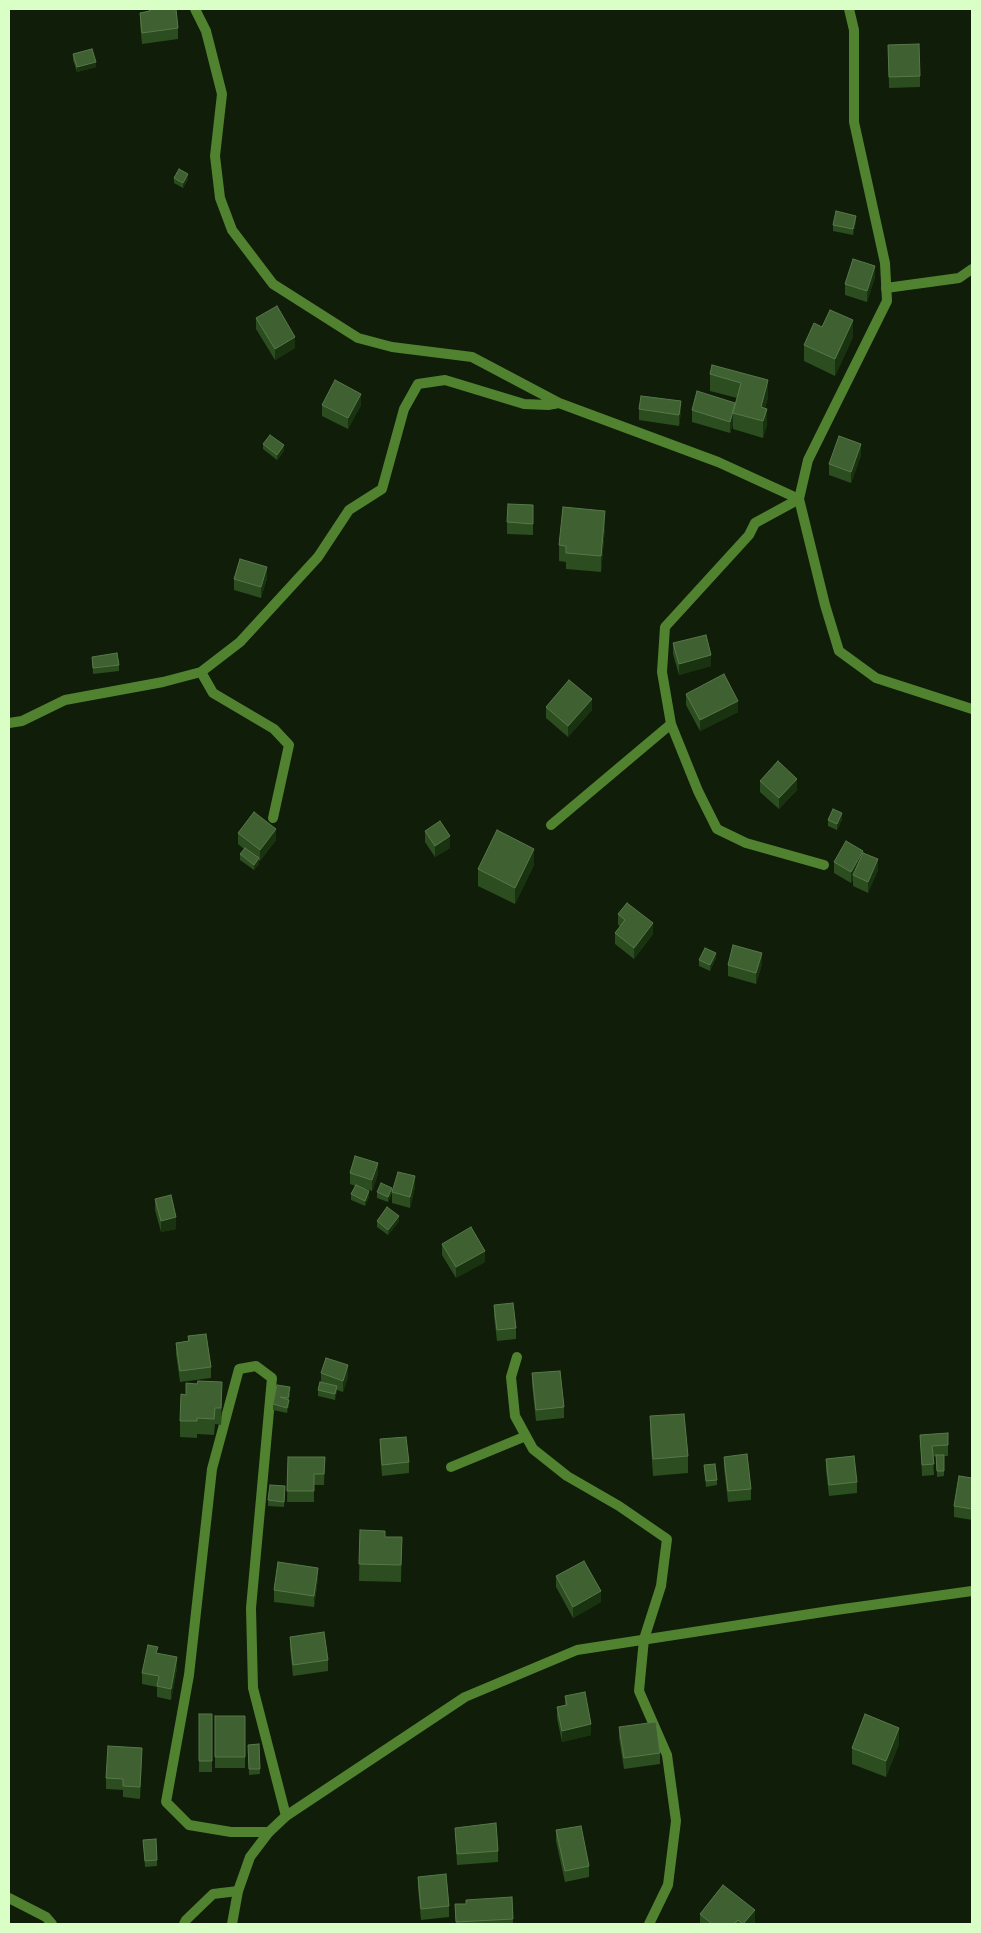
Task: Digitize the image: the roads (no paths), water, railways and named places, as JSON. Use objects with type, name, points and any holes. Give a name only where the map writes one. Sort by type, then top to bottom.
[{"type":"street","points":[[195,9],[206,31],[222,94],[215,156],[220,198],[232,230],[273,284],[358,338],[392,347],[472,357],[559,403],[718,462],[800,499]]},
{"type":"street","points":[[849,9],[854,30],[854,122],[885,263],[887,301],[808,460],[800,499],[825,605],[839,651],[876,678],[972,709]]},
{"type":"street","points":[[886,288],[959,278],[972,269]]},
{"type":"street","points":[[9,724],[65,700],[163,682],[201,672],[240,642],[291,589],[318,557],[349,510],[382,489],[404,409],[418,384],[445,380],[524,404],[548,406],[559,403]]},
{"type":"street","points":[[800,499],[755,523],[749,535],[664,627],[662,672],[671,724],[698,791],[717,829],[746,843],[824,865]]},
{"type":"street","points":[[201,672],[213,693],[274,728],[290,746],[273,818]]},
{"type":"street","points":[[552,825],[671,724]]},
{"type":"street","points":[[517,1357],[511,1377],[514,1416],[533,1450],[567,1476],[619,1506],[667,1539],[661,1586],[644,1639],[639,1691],[667,1755],[676,1821],[668,1885],[649,1924]]},
{"type":"street","points":[[269,1832],[231,1832],[189,1825],[166,1802],[189,1675],[212,1468],[239,1369],[256,1366],[272,1378],[251,1608],[253,1688],[286,1816]]},
{"type":"street","points":[[451,1467],[526,1436]]},
{"type":"street","points":[[232,1924],[238,1890],[250,1857],[269,1832],[286,1816],[465,1697],[577,1650],[972,1592]]},
{"type":"street","points":[[184,1924],[214,1894],[238,1890]]},
{"type":"street","points":[[9,1898],[46,1917],[52,1924]]}]
